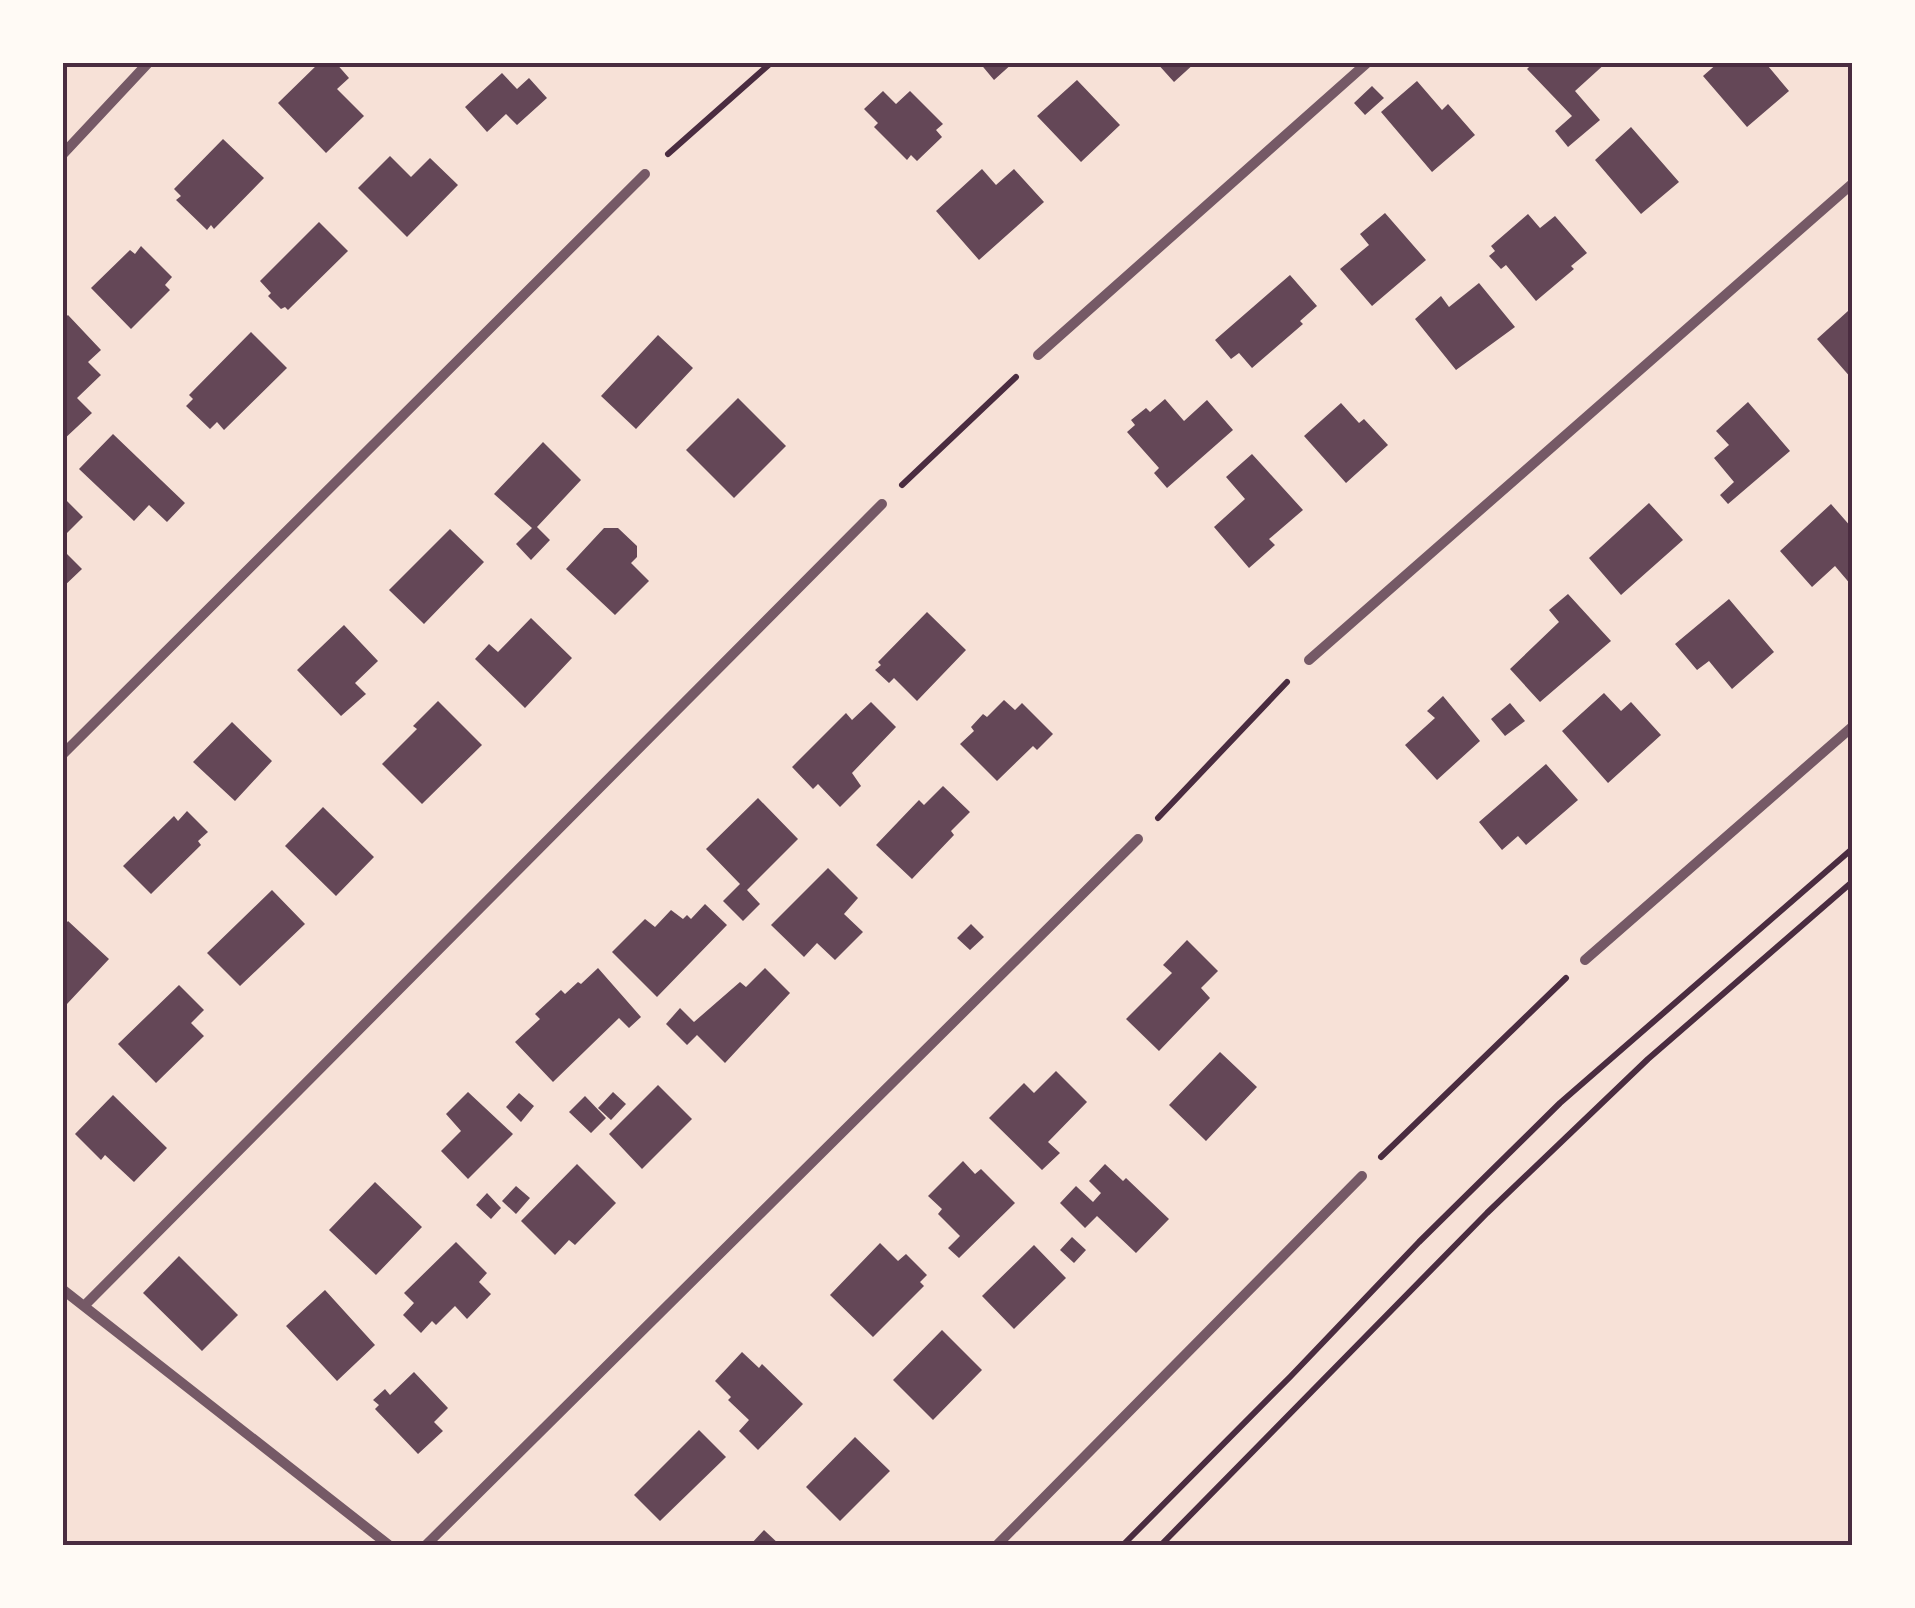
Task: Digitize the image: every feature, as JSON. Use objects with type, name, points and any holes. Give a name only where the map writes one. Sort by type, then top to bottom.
[{"type":"street","points":[[62,156],[149,62]]},
{"type":"street","points":[[1038,355],[1368,62]]},
{"type":"street","points":[[62,755],[645,174]]},
{"type":"street","points":[[1309,660],[1852,184]]},
{"type":"street","points":[[84,1306],[882,504]]},
{"type":"street","points":[[1584,960],[1852,728]]},
{"type":"street","points":[[426,1546],[1138,839]]},
{"type":"street","points":[[996,1546],[1362,1176]]},
{"type":"street","points":[[62,1289],[390,1546]]},
{"type":"path","points":[[645,174],[772,62]]},
{"type":"path","points":[[882,504],[1038,355]]},
{"type":"path","points":[[1138,839],[1309,660]]},
{"type":"path","points":[[1122,1546],[1560,1103],[1852,849]]},
{"type":"path","points":[[1160,1546],[1487,1213],[1648,1059],[1852,882]]},
{"type":"path","points":[[1362,1176],[1584,960]]},
{"type":"building","points":[[320,62],[335,62],[349,78],[337,89],[364,116],[326,153],[278,103]]},
{"type":"building","points":[[979,62],[1014,62],[994,80]]},
{"type":"building","points":[[1156,62],[1196,62],[1174,82]]},
{"type":"building","points":[[1534,62],[1607,62],[1575,91],[1600,120],[1568,147],[1555,131],[1572,116],[1527,69]]},
{"type":"building","points":[[1719,62],[1772,62],[1768,66],[1789,91],[1747,127],[1703,76]]},
{"type":"building","points":[[502,73],[517,89],[529,78],[547,98],[517,125],[506,114],[487,132],[465,107]]},
{"type":"building","points":[[1077,80],[1120,125],[1081,162],[1037,116]]},
{"type":"building","points":[[1417,81],[1442,110],[1448,104],[1475,135],[1432,172],[1381,112]]},
{"type":"building","points":[[1372,86],[1384,98],[1365,115],[1354,103]]},
{"type":"building","points":[[883,91],[896,104],[910,91],[943,124],[936,130],[942,137],[917,161],[911,155],[907,160],[874,127],[878,123],[864,109]]},
{"type":"building","points":[[1631,127],[1679,182],[1641,214],[1595,160]]},
{"type":"building","points":[[223,139],[264,178],[214,229],[211,225],[207,230],[176,200],[181,196],[174,189]]},
{"type":"building","points":[[390,156],[411,177],[430,158],[458,185],[407,237],[358,188]]},
{"type":"building","points":[[982,169],[996,185],[1014,169],[1044,202],[979,260],[936,211]]},
{"type":"building","points":[[1385,213],[1426,260],[1372,306],[1340,269],[1369,245],[1360,234]]},
{"type":"building","points":[[1528,214],[1540,228],[1555,216],[1587,253],[1536,301],[1506,265],[1501,269],[1489,256],[1495,251],[1491,246]]},
{"type":"building","points":[[319,222],[348,251],[288,310],[281,309],[260,281]]},
{"type":"building","points":[[141,246],[172,277],[165,285],[170,290],[131,329],[91,288],[130,250],[135,254]]},
{"type":"building","points":[[1290,275],[1317,306],[1300,321],[1303,324],[1252,368],[1239,353],[1231,359],[1215,340]]},
{"type":"building","points":[[1479,283],[1515,327],[1456,370],[1415,319],[1441,296],[1449,307]]},
{"type":"building","points":[[1848,311],[1852,316],[1852,379],[1817,339]]},
{"type":"building","points":[[68,315],[101,350],[88,362],[101,375],[77,398],[92,413],[62,441],[62,320]]},
{"type":"building","points":[[251,332],[287,368],[224,430],[217,422],[210,429],[186,406],[193,399],[189,395]]},
{"type":"building","points":[[658,335],[693,368],[636,429],[601,396]]},
{"type":"building","points":[[738,398],[786,446],[734,498],[686,450]]},
{"type":"building","points":[[1165,399],[1184,421],[1207,400],[1233,430],[1167,488],[1154,473],[1159,468],[1127,432],[1135,425],[1131,420],[1146,408],[1150,412]]},
{"type":"building","points":[[1748,402],[1790,451],[1728,504],[1720,495],[1734,482],[1714,458],[1729,445],[1716,431]]},
{"type":"building","points":[[1341,403],[1359,423],[1364,419],[1388,445],[1346,483],[1304,436]]},
{"type":"building","points":[[113,434],[185,503],[167,522],[149,505],[134,521],[79,469]]},
{"type":"building","points":[[543,442],[581,480],[537,527],[550,540],[531,560],[516,544],[532,528],[494,494]]},
{"type":"building","points":[[1252,454],[1303,510],[1269,539],[1275,545],[1249,568],[1214,527],[1245,499],[1226,477]]},
{"type":"building","points":[[62,496],[83,517],[66,534],[62,531]]},
{"type":"building","points":[[1649,503],[1683,540],[1621,595],[1589,558]]},
{"type":"building","points":[[1831,504],[1852,528],[1852,586],[1835,566],[1812,587],[1780,551]]},
{"type":"building","points":[[604,528],[618,528],[637,546],[637,557],[631,563],[649,581],[615,615],[566,569]]},
{"type":"building","points":[[450,529],[484,562],[424,624],[389,590]]},
{"type":"building","points":[[62,549],[82,569],[62,588]]},
{"type":"building","points":[[1568,594],[1611,641],[1540,702],[1510,669],[1559,622],[1549,610]]},
{"type":"building","points":[[1729,599],[1774,652],[1732,689],[1709,661],[1697,670],[1675,644]]},
{"type":"building","points":[[927,612],[966,650],[917,701],[894,678],[889,683],[875,670],[881,665],[878,662]]},
{"type":"building","points":[[531,618],[572,658],[525,708],[475,659],[489,644],[498,652]]},
{"type":"building","points":[[344,625],[378,661],[355,683],[366,694],[341,716],[297,670]]},
{"type":"building","points":[[1604,693],[1621,711],[1631,702],[1661,735],[1608,783],[1562,731]]},
{"type":"building","points":[[1443,696],[1480,741],[1437,780],[1405,745],[1435,718],[1427,711]]},
{"type":"building","points":[[1004,700],[1015,710],[1022,703],[1053,734],[1037,750],[1033,746],[997,781],[960,744],[974,731],[971,727],[983,714],[987,717]]},
{"type":"building","points":[[438,701],[482,745],[422,804],[382,764]]},
{"type":"building","points":[[871,702],[896,727],[852,773],[861,786],[840,807],[818,784],[813,789],[792,767],[846,713],[852,720]]},
{"type":"building","points":[[1510,703],[1525,721],[1505,736],[1491,719]]},
{"type":"building","points":[[232,722],[272,761],[235,801],[193,762]]},
{"type":"building","points":[[1546,764],[1578,800],[1526,845],[1518,836],[1502,850],[1479,822]]},
{"type":"building","points":[[943,786],[970,812],[912,879],[876,845],[919,800],[924,805]]},
{"type":"building","points":[[758,798],[798,839],[747,890],[760,904],[743,921],[723,901],[740,884],[706,849]]},
{"type":"building","points":[[323,807],[374,857],[336,896],[285,846]]},
{"type":"building","points":[[187,811],[208,832],[198,841],[201,845],[151,894],[123,866],[174,816],[178,821]]},
{"type":"building","points":[[828,868],[858,898],[844,914],[863,932],[835,960],[817,943],[804,957],[771,925]]},
{"type":"building","points":[[272,890],[305,924],[240,986],[207,953]]},
{"type":"building","points":[[705,904],[727,925],[657,997],[612,952],[645,919],[655,927],[671,910],[683,919],[687,915],[691,919]]},
{"type":"building","points":[[68,921],[109,959],[67,1004],[62,1000],[62,928]]},
{"type":"building","points":[[971,924],[984,937],[970,950],[957,938]]},
{"type":"building","points":[[1187,940],[1218,971],[1201,988],[1210,998],[1159,1051],[1126,1019],[1172,973],[1163,965]]},
{"type":"building","points":[[598,968],[641,1017],[629,1028],[619,1018],[553,1082],[515,1042],[540,1019],[535,1014],[561,990],[565,994]]},
{"type":"building","points":[[765,968],[790,993],[725,1063],[697,1035],[687,1045],[666,1024],[680,1008],[694,1022],[740,982],[746,987]]},
{"type":"building","points":[[179,985],[204,1010],[191,1023],[204,1036],[156,1083],[118,1044]]},
{"type":"building","points":[[1220,1052],[1257,1087],[1206,1141],[1169,1105]]},
{"type":"building","points":[[1056,1071],[1087,1102],[1048,1142],[1060,1153],[1042,1170],[989,1118],[1024,1083],[1034,1093]]},
{"type":"building","points":[[658,1085],[692,1119],[642,1169],[609,1134]]},
{"type":"building","points":[[468,1092],[513,1134],[468,1179],[441,1151],[461,1131],[446,1114]]},
{"type":"building","points":[[613,1092],[626,1104],[611,1120],[598,1108]]},
{"type":"building","points":[[519,1093],[534,1106],[521,1122],[506,1107]]},
{"type":"building","points":[[113,1095],[167,1148],[134,1182],[105,1155],[101,1160],[75,1134]]},
{"type":"building","points":[[585,1096],[606,1118],[591,1133],[569,1112]]},
{"type":"building","points":[[963,1161],[975,1174],[981,1169],[1015,1203],[959,1258],[948,1248],[960,1236],[938,1214],[942,1209],[928,1196]]},
{"type":"building","points":[[577,1164],[616,1203],[575,1245],[569,1240],[555,1255],[521,1221]]},
{"type":"building","points":[[1105,1164],[1123,1181],[1126,1178],[1169,1219],[1136,1253],[1097,1216],[1085,1228],[1060,1203],[1076,1186],[1093,1202],[1101,1193],[1089,1181]]},
{"type":"building","points":[[375,1182],[422,1227],[376,1275],[329,1230]]},
{"type":"building","points":[[516,1186],[530,1198],[516,1214],[502,1201]]},
{"type":"building","points":[[487,1193],[501,1208],[491,1219],[476,1205]]},
{"type":"building","points":[[1072,1237],[1086,1250],[1074,1263],[1060,1250]]},
{"type":"building","points":[[456,1242],[487,1273],[479,1282],[491,1294],[467,1319],[455,1306],[436,1325],[432,1321],[421,1333],[403,1315],[414,1303],[404,1293]]},
{"type":"building","points":[[880,1243],[898,1261],[906,1254],[927,1275],[920,1282],[924,1286],[873,1337],[830,1295]]},
{"type":"building","points":[[1034,1245],[1066,1278],[1014,1329],[982,1296]]},
{"type":"building","points":[[179,1256],[238,1315],[202,1351],[143,1293]]},
{"type":"building","points":[[325,1290],[375,1345],[337,1381],[286,1326]]},
{"type":"building","points":[[942,1330],[982,1370],[933,1420],[893,1380]]},
{"type":"building","points":[[742,1352],[759,1368],[762,1364],[803,1404],[758,1450],[739,1431],[749,1420],[715,1381]]},
{"type":"building","points":[[414,1372],[448,1408],[434,1422],[443,1431],[418,1454],[375,1409],[379,1405],[373,1400],[385,1389],[390,1395]]},
{"type":"building","points":[[699,1430],[726,1457],[660,1521],[634,1495]]},
{"type":"building","points":[[855,1437],[890,1471],[840,1521],[806,1487]]},
{"type":"building","points":[[764,1530],[781,1546],[753,1546]]}]
